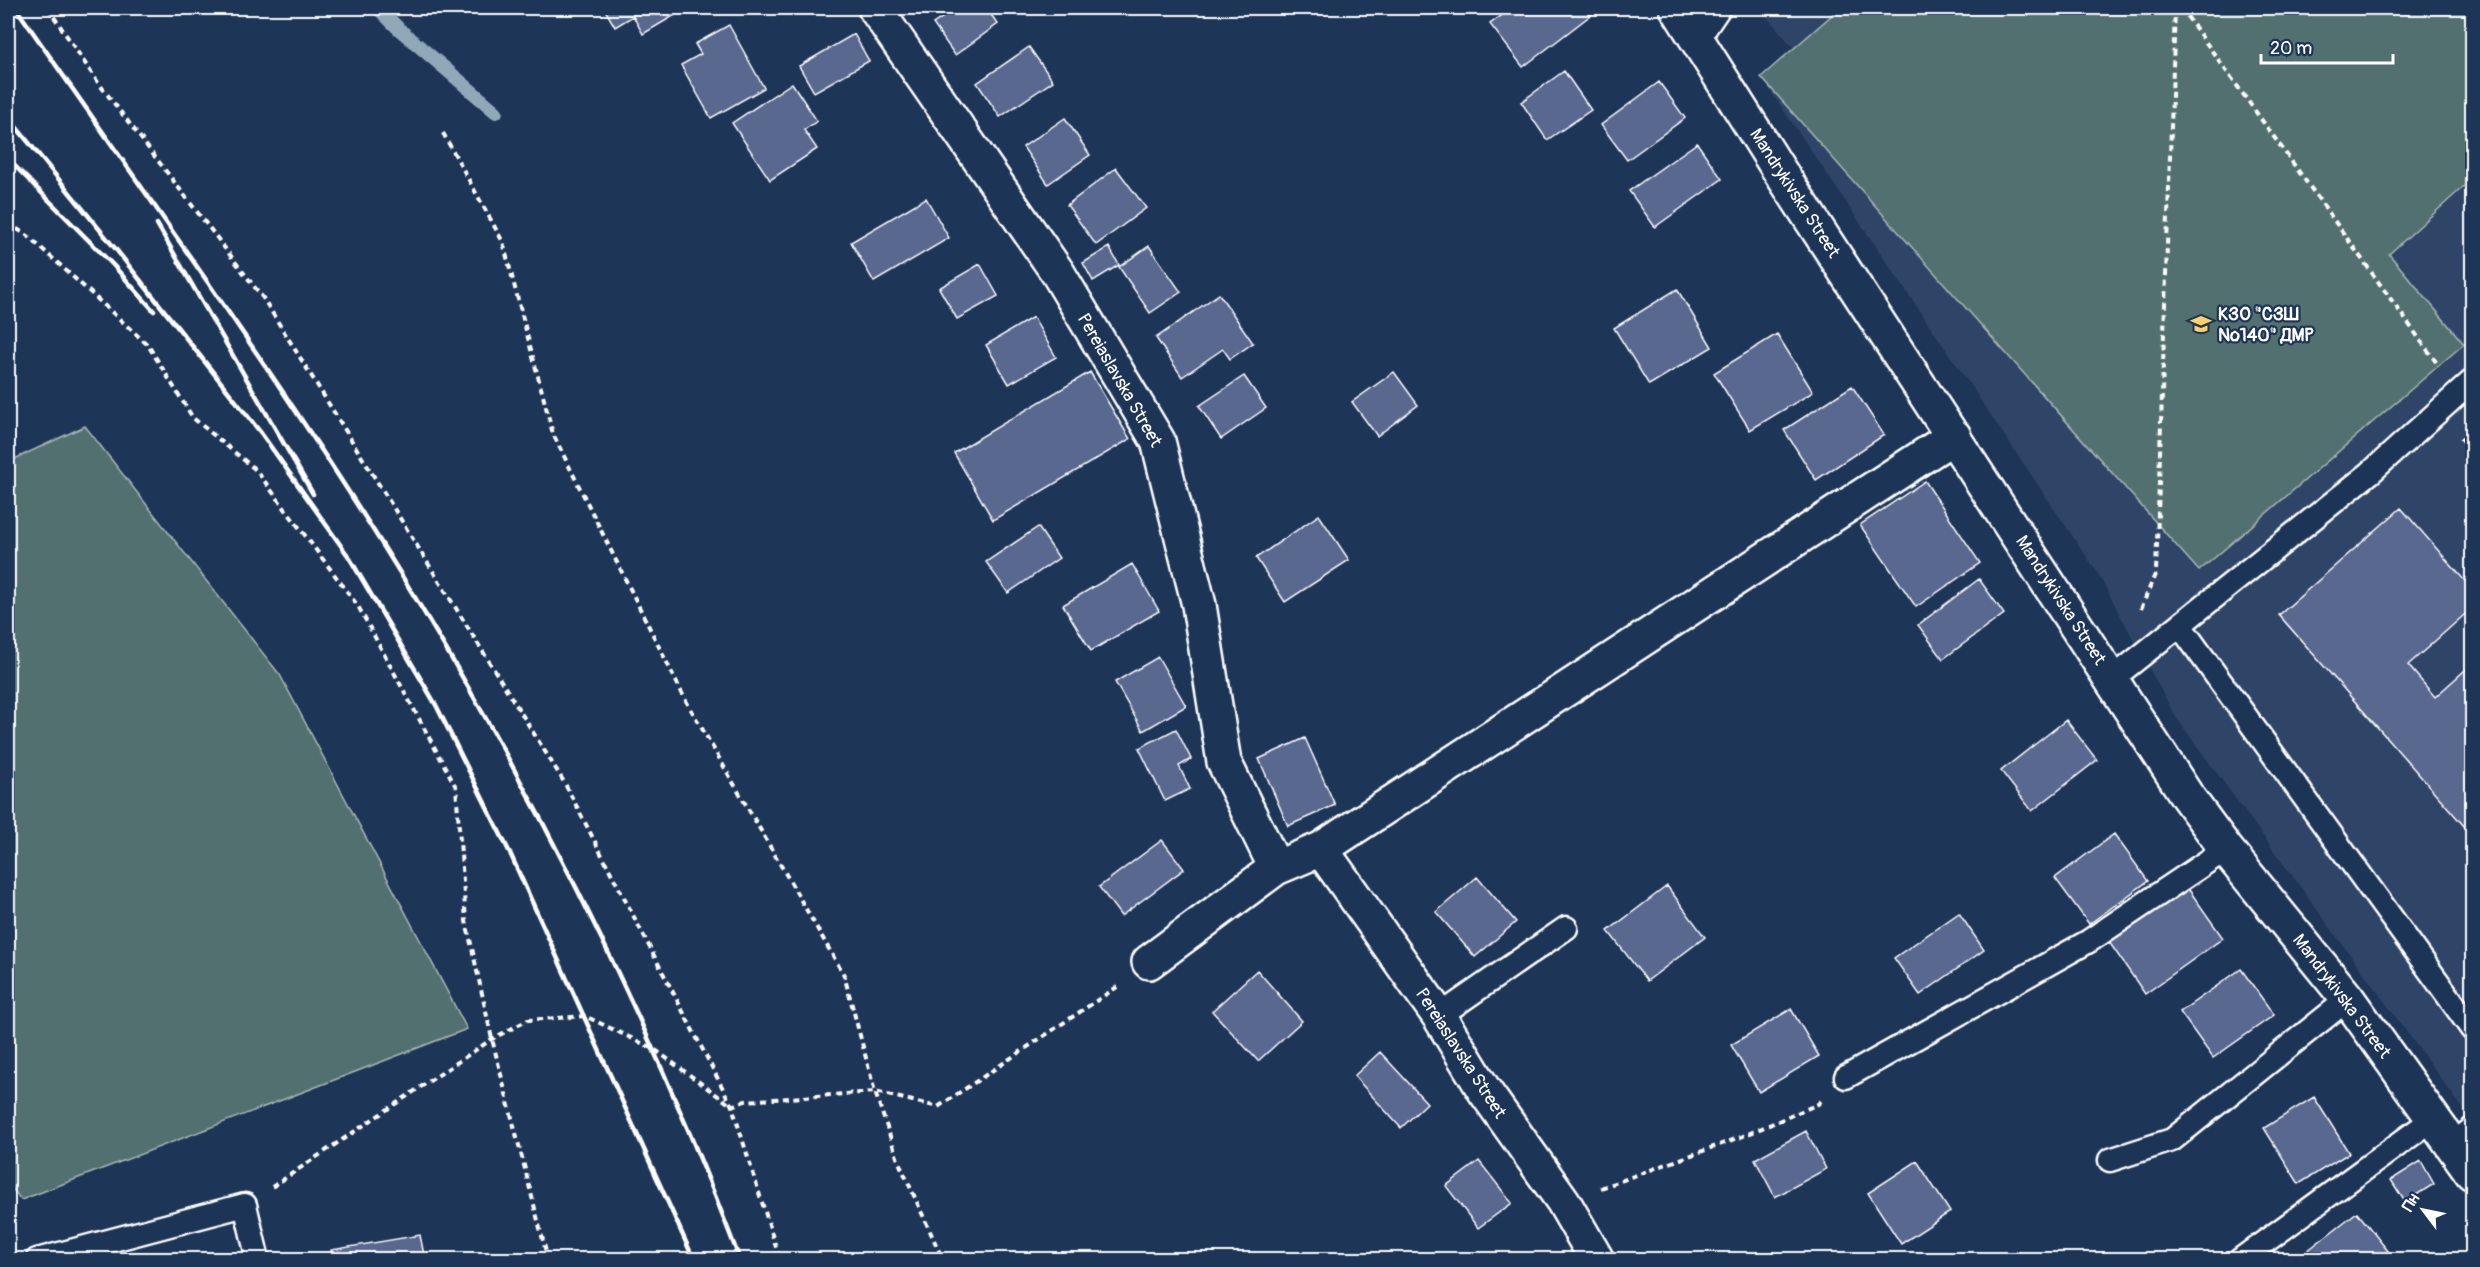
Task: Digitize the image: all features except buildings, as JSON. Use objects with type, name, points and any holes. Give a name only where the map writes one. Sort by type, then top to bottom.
[{"type":"street","name":"Pereiaslavska Street","points":[[875,8],[1058,273],[1158,441],[1199,605],[1224,762],[1276,868]]},
{"type":"street","name":"Mandrykivska Street","points":[[1677,8],[1779,170],[2187,796],[2226,849],[2452,1131],[2472,1173]]},
{"type":"street","points":[[1149,962],[1276,868],[1321,849],[1954,436]]},
{"type":"street","name":"Pereiaslavska Street","points":[[1321,849],[1439,1016],[1484,1090],[1563,1201],[1597,1260]]},
{"type":"lane","points":[[1698,39],[1719,8]]},
{"type":"lane","points":[[2112,679],[2181,627],[2370,473],[2472,381]]},
{"type":"lane","points":[[2181,627],[2472,1029]]},
{"type":"lane","points":[[1846,1077],[2089,941],[2226,849]]},
{"type":"lane","points":[[1439,1016],[1566,928]]},
{"type":"lane","points":[[2110,1160],[2172,1140],[2348,999]]},
{"type":"lane","points":[[2240,1260],[2452,1131]]},
{"type":"lane","points":[[38,1260],[245,1205],[258,1260]]},
{"type":"path","points":[[48,8],[97,81],[269,308],[564,782],[732,1106],[780,1260]]},
{"type":"path","points":[[2139,615],[2156,572],[2175,8]]},
{"type":"path","points":[[2181,8],[2427,348]]},
{"type":"path","points":[[443,133],[503,242],[553,434],[685,699],[844,975],[875,1092],[898,1160],[943,1260]]},
{"type":"path","points":[[8,223],[28,236],[148,345],[193,418],[256,470],[358,606],[456,788],[466,921],[492,1039],[548,1260]]},
{"type":"path","points":[[732,1106],[744,1101],[875,1092],[938,1107],[1107,996],[1149,962]]},
{"type":"path","points":[[245,1205],[492,1039],[528,1020],[585,1016],[654,1049],[732,1106]]},
{"type":"path","points":[[1563,1201],[1741,1137],[1818,1104],[1846,1077]]},
{"type":"shaded area","name":"КЗО \"СЗШ №140\" ДМР","points":[[1759,8],[2472,8],[2472,1121],[2175,716],[2097,572],[1761,77],[1793,47]]},
{"type":"green space","points":[[1840,8],[2472,8],[2472,179],[2389,254],[2464,344],[2199,571],[1761,77]]},
{"type":"green space","points":[[85,426],[280,675],[467,1029],[21,1200],[8,1183],[8,462]]},
{"type":"waterway","points":[[378,8],[399,29],[496,112]]},
{"type":"railway","points":[[16,8],[307,427],[416,599],[468,687],[545,826],[616,968],[681,1112],[740,1260]]},
{"type":"railway","points":[[8,117],[261,433],[349,557],[436,705],[510,853],[694,1260]]},
{"type":"railway","points":[[8,159],[113,265],[154,311]]},
{"type":"railway","points":[[157,224],[313,494]]},
{"type":"place","name":"КЗО \"СЗШ №140\" ДМР","points":[[2201,324]]}]
